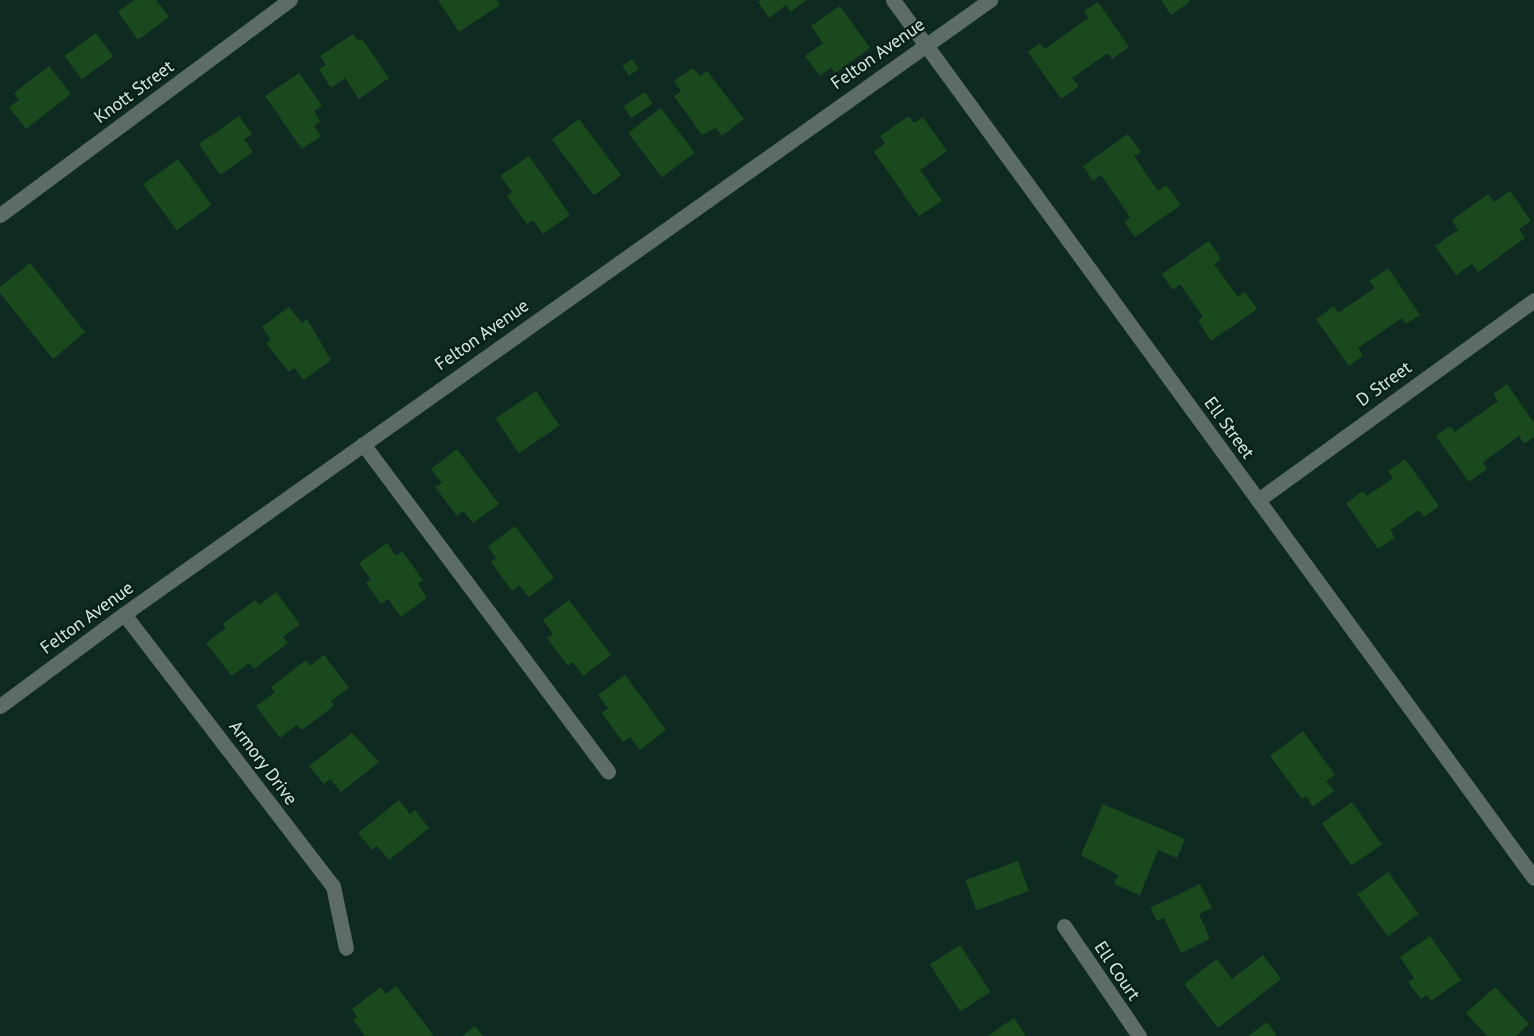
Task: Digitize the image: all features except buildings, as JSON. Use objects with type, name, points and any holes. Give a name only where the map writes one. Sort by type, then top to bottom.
[{"type":"street","name":"Knott Street","points":[[1,213],[290,0]]},
{"type":"street","name":"Ell Street","points":[[894,0],[1534,878]]},
{"type":"street","name":"Felton Avenue","points":[[0,706],[124,614],[990,0]]},
{"type":"street","name":"D Street","points":[[1258,500],[1534,301]]},
{"type":"street","points":[[363,444],[608,772]]},
{"type":"street","name":"Armory Drive","points":[[124,614],[333,886],[346,948]]},
{"type":"street","name":"Ell Court","points":[[1064,926],[1139,1036]]}]
